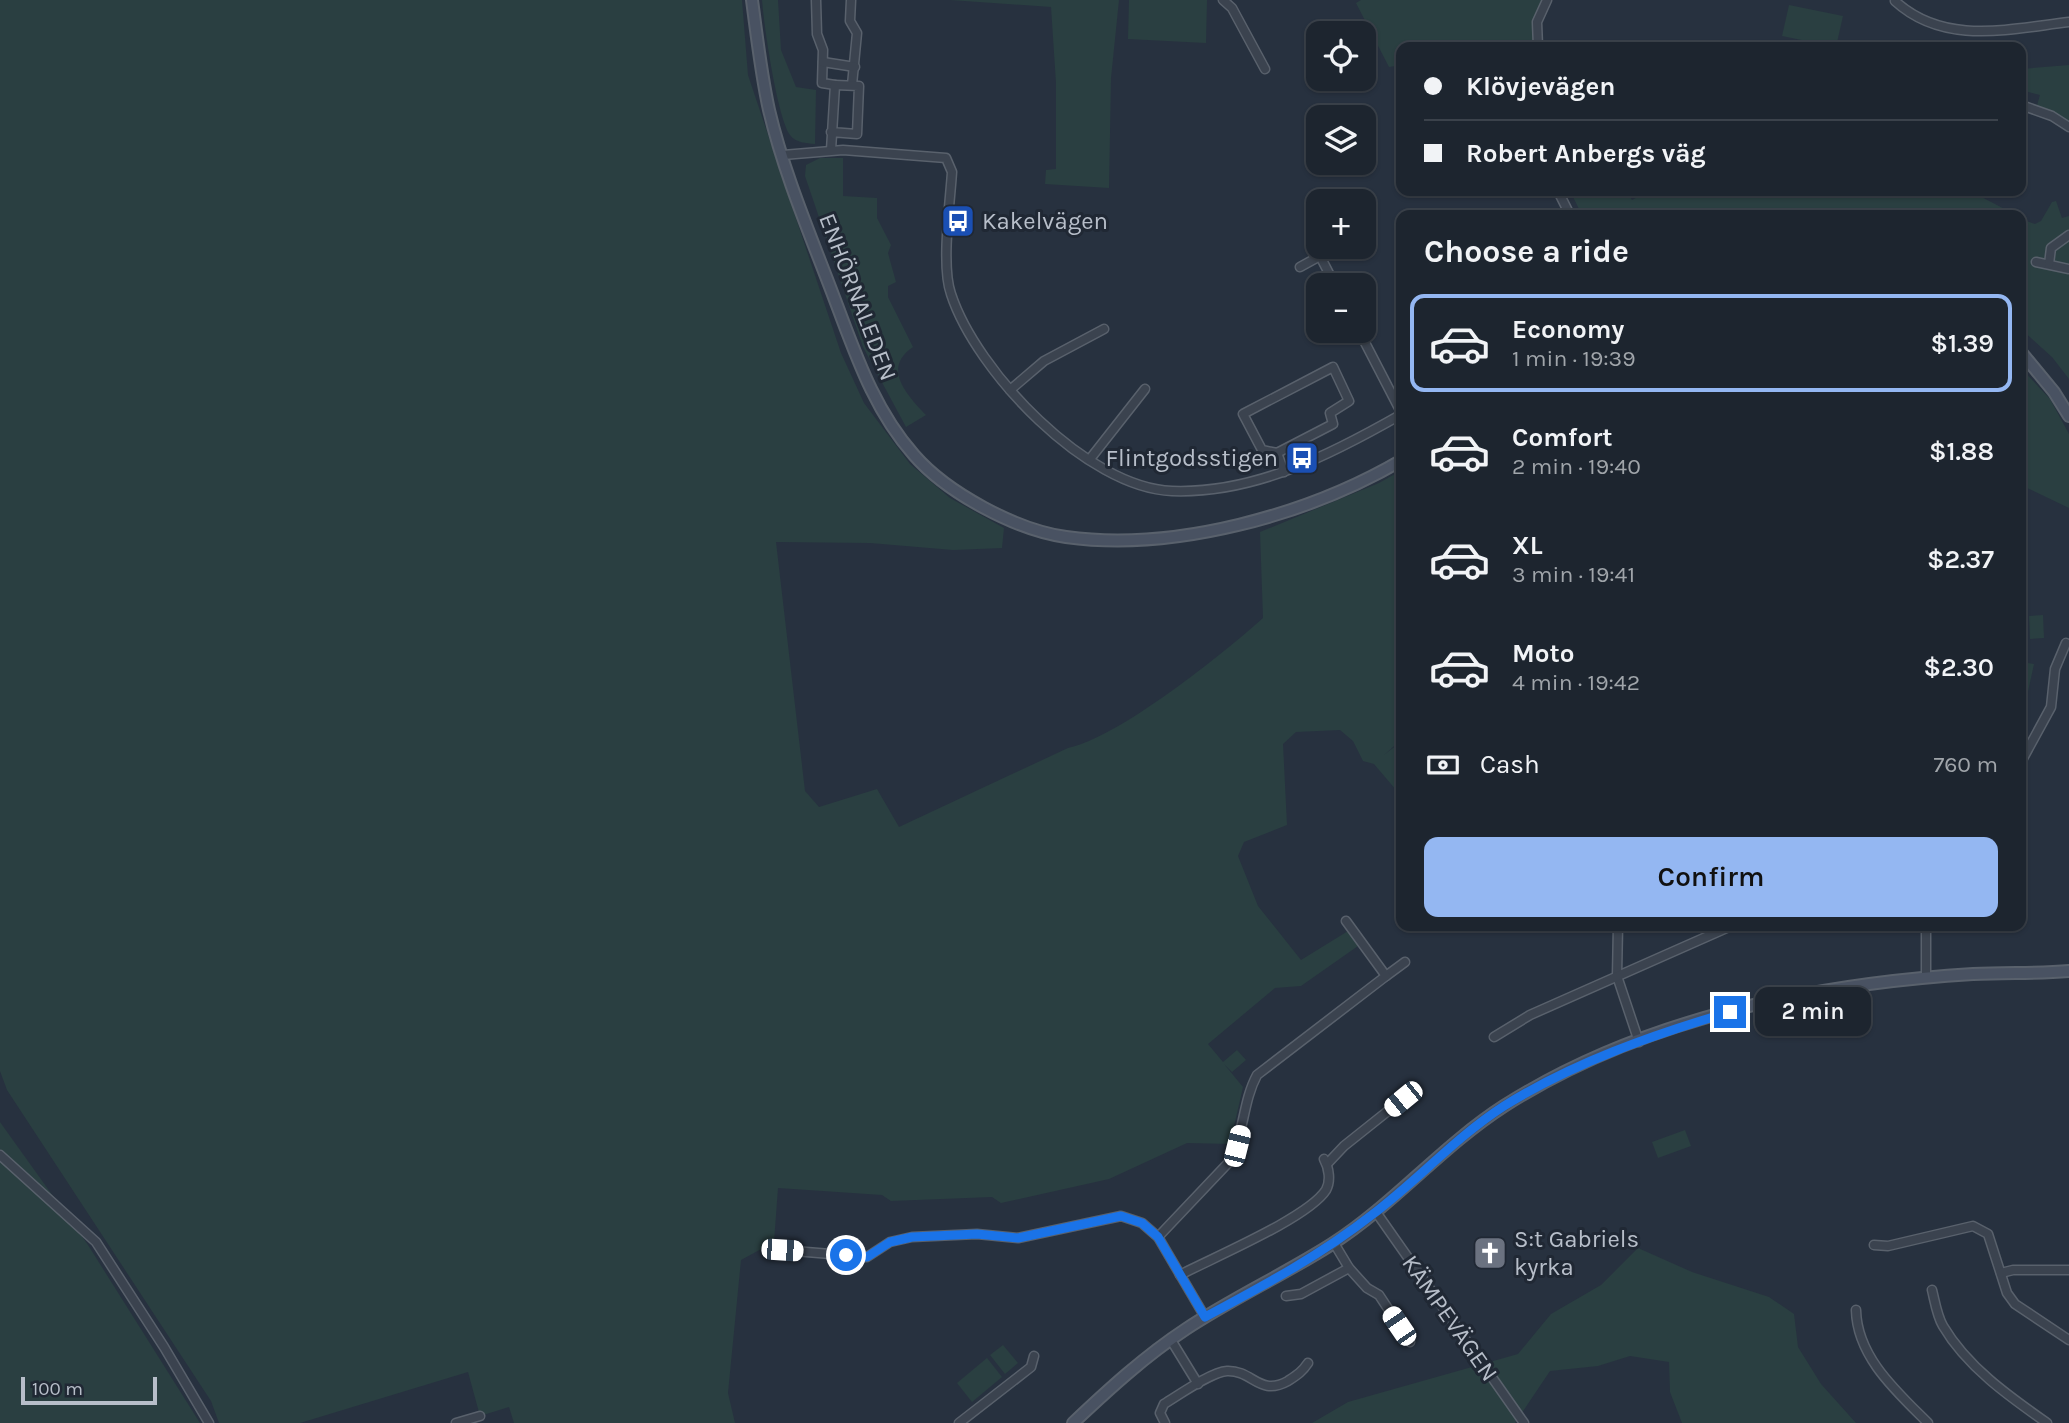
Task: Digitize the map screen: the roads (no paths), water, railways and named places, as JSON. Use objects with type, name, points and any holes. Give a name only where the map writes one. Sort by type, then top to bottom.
[{"type":"street","name":"ENHÖRNALEDEN","points":[[752,0],[769,111],[871,395],[914,456],[954,491],[1006,519],[1064,537],[1127,540],[1200,531],[1257,520],[1333,494],[1396,463]]},
{"type":"street","points":[[816,0],[817,34],[823,50],[822,83],[859,86],[857,134],[831,132]]},
{"type":"street","points":[[851,0],[850,22],[857,33],[855,67],[851,70],[852,85]]},
{"type":"street","points":[[1223,0],[1232,8],[1265,69]]},
{"type":"street","points":[[1538,42],[1537,22],[1547,0]]},
{"type":"street","points":[[1895,1],[1913,18],[1952,31],[2069,22]]},
{"type":"street","points":[[823,62],[855,67]]},
{"type":"street","points":[[831,150],[835,85]]},
{"type":"street","points":[[2026,107],[2052,116],[2069,127]]},
{"type":"street","points":[[783,155],[831,150],[942,155],[950,163],[948,274],[951,294],[979,348],[1010,390],[1046,429],[1090,459],[1132,482],[1171,491],[1233,485],[1284,472],[1322,457],[1396,417]]},
{"type":"street","points":[[2049,264],[2051,248],[2069,236]]},
{"type":"street","points":[[1300,267],[1315,259]]},
{"type":"street","points":[[2036,262],[2069,269]]},
{"type":"street","points":[[1010,390],[1044,361],[1104,329]]},
{"type":"street","points":[[1365,343],[1396,402]]},
{"type":"street","points":[[2026,358],[2054,392],[2069,416]]},
{"type":"street","points":[[1333,367],[1349,401],[1329,413],[1333,424],[1277,453],[1262,450],[1243,414],[1333,367]]},
{"type":"street","points":[[1090,459],[1145,389]]},
{"type":"street","points":[[1277,453],[1284,472]]},
{"type":"street","points":[[2026,753],[2051,707],[2054,669],[2058,654],[2066,643]]},
{"type":"street","points":[[1346,921],[1386,976]]},
{"type":"street","points":[[1618,931],[1617,976],[1639,1042]]},
{"type":"street","points":[[1494,1037],[1530,1015],[1720,931]]},
{"type":"street","points":[[1926,931],[1926,978]]},
{"type":"street","points":[[1158,1237],[1231,1160],[1237,1146],[1250,1089],[1257,1075],[1405,962]]},
{"type":"street","points":[[1073,1423],[1117,1382],[1171,1339],[1334,1243],[1376,1212],[1450,1147],[1505,1106],[1566,1073],[1639,1042],[1749,1006],[1852,986],[1926,978],[2069,971]]},
{"type":"street","points":[[1180,1275],[1290,1219],[1325,1191],[1329,1175],[1326,1161],[1403,1099]]},
{"type":"street","points":[[0,1155],[96,1242],[209,1423]]},
{"type":"street","name":"KÄMPEVÄGEN","points":[[1376,1212],[1524,1423]]},
{"type":"street","points":[[782,1250],[867,1257],[890,1242],[912,1237],[977,1234],[1018,1238],[1109,1217],[1132,1218],[1158,1237],[1205,1317]]},
{"type":"street","points":[[1874,1245],[1888,1245],[1973,1226],[1988,1234],[2007,1293],[2015,1304],[2069,1340]]},
{"type":"street","points":[[1334,1243],[1349,1268],[1367,1288],[1379,1295],[1410,1342]]},
{"type":"street","points":[[1286,1296],[1301,1294],[1349,1268]]},
{"type":"street","points":[[2001,1273],[2013,1270],[2069,1270]]},
{"type":"street","points":[[1932,1290],[1942,1324],[1955,1343],[2015,1400],[2047,1423]]},
{"type":"street","points":[[1856,1310],[1856,1325],[1871,1361],[1928,1423]]},
{"type":"street","points":[[1171,1339],[1198,1384]]},
{"type":"street","points":[[959,1423],[1031,1367],[1034,1356]]},
{"type":"street","points":[[1165,1423],[1160,1413],[1164,1404],[1226,1371],[1243,1374],[1263,1386],[1277,1387],[1301,1373],[1308,1363]]},
{"type":"street","points":[[456,1423],[480,1416]]},
{"type":"place","name":"Kakelvägen","points":[[958,221]]},
{"type":"place","name":"Flintgodsstigen","points":[[1302,458]]},
{"type":"place","name":"S:t Gabriels kyrka","points":[[1490,1253]]}]
